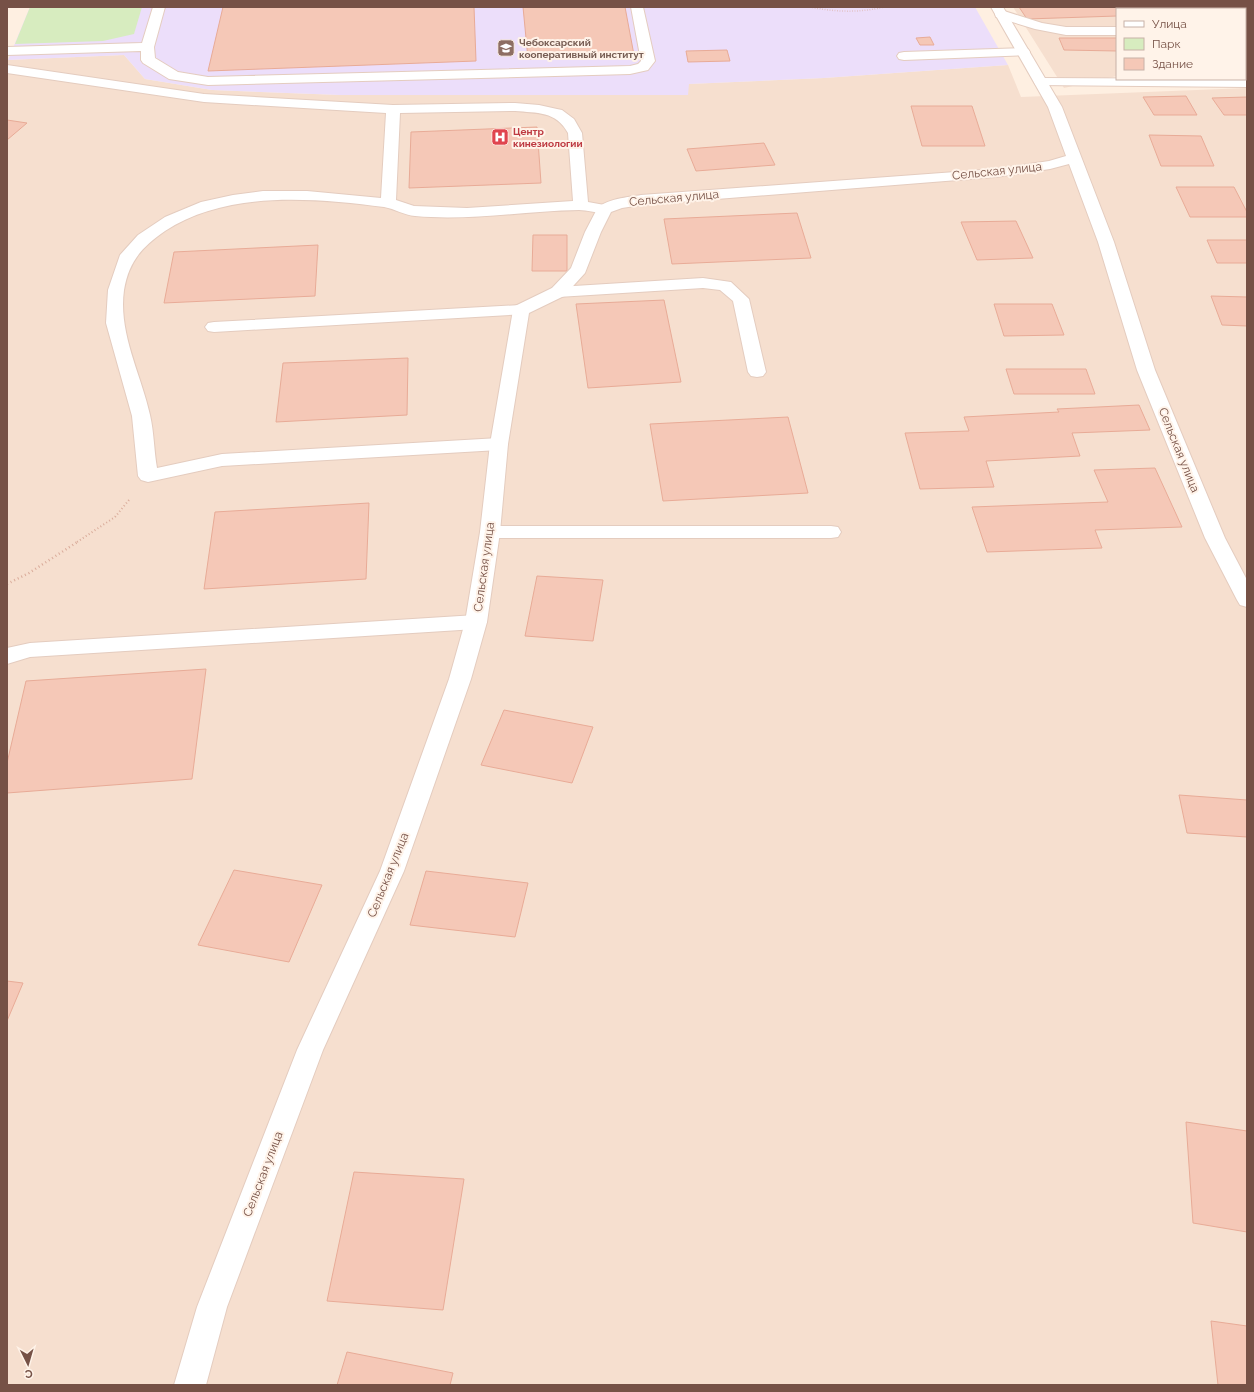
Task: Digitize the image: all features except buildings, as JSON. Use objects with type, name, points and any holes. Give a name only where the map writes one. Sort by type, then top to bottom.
[{"type":"street","points":[[159,7],[147,46],[148,60],[174,76],[208,81],[630,70],[643,67],[648,61],[636,7]]},
{"type":"street","points":[[999,10],[1040,26],[1066,31],[1116,31]]},
{"type":"street","name":"Сельская улица","points":[[999,10],[1055,107],[1106,242],[1146,370],[1215,538],[1247,600]]},
{"type":"street","points":[[7,51],[147,46]]},
{"type":"street","points":[[904,56],[1023,52]]},
{"type":"street","points":[[7,69],[204,98],[393,109],[515,106],[557,113],[569,122],[575,133],[581,206]]},
{"type":"street","points":[[1041,82],[1247,83]]},
{"type":"street","points":[[388,203],[393,109]]},
{"type":"street","name":"Сельская улица","points":[[605,209],[618,204],[641,200],[996,173],[1050,165],[1075,158]]},
{"type":"street","points":[[214,327],[521,310],[558,292],[579,270],[592,232],[605,209],[581,206],[467,213],[413,211],[388,203],[307,196],[263,196],[233,200],[201,207],[171,220],[144,238],[126,258],[116,290],[115,323],[141,416],[148,476],[222,460],[499,444]]},
{"type":"street","points":[[558,292],[703,283],[725,286],[741,300],[757,372]]},
{"type":"street","name":"Сельская улица","points":[[190,1385],[212,1307],[310,1050],[392,871],[460,679],[476,622],[490,532],[499,444],[521,310]]},
{"type":"street","points":[[490,532],[831,532]]},
{"type":"street","points":[[7,656],[30,650],[476,622]]},
{"type":"path","points":[[810,7],[853,11],[877,10],[884,7]]},
{"type":"path","points":[[7,584],[29,573],[115,517],[148,476]]},
{"type":"shaded area","name":"Чебоксарский кооперативный институт","points":[[30,7],[975,7],[1008,65],[824,78],[689,84],[688,95],[340,95],[212,90],[145,79],[124,55],[8,60]]},
{"type":"shaded area","points":[[1013,7],[1247,7],[1247,69],[1246,8],[1116,8],[1116,76],[1064,88]]},
{"type":"shaded area","points":[[124,55],[145,79],[212,90],[340,95],[688,95],[688,84],[824,78],[1008,65],[1021,97],[1247,88],[1247,1385],[7,1385],[7,60]]},
{"type":"green space","points":[[30,7],[142,7],[134,34],[103,41],[15,44]]},
{"type":"place","name":"Чебоксарский кооперативный институт","points":[[506,48]]},
{"type":"place","name":"Центр кинезиологии","points":[[500,137]]}]
